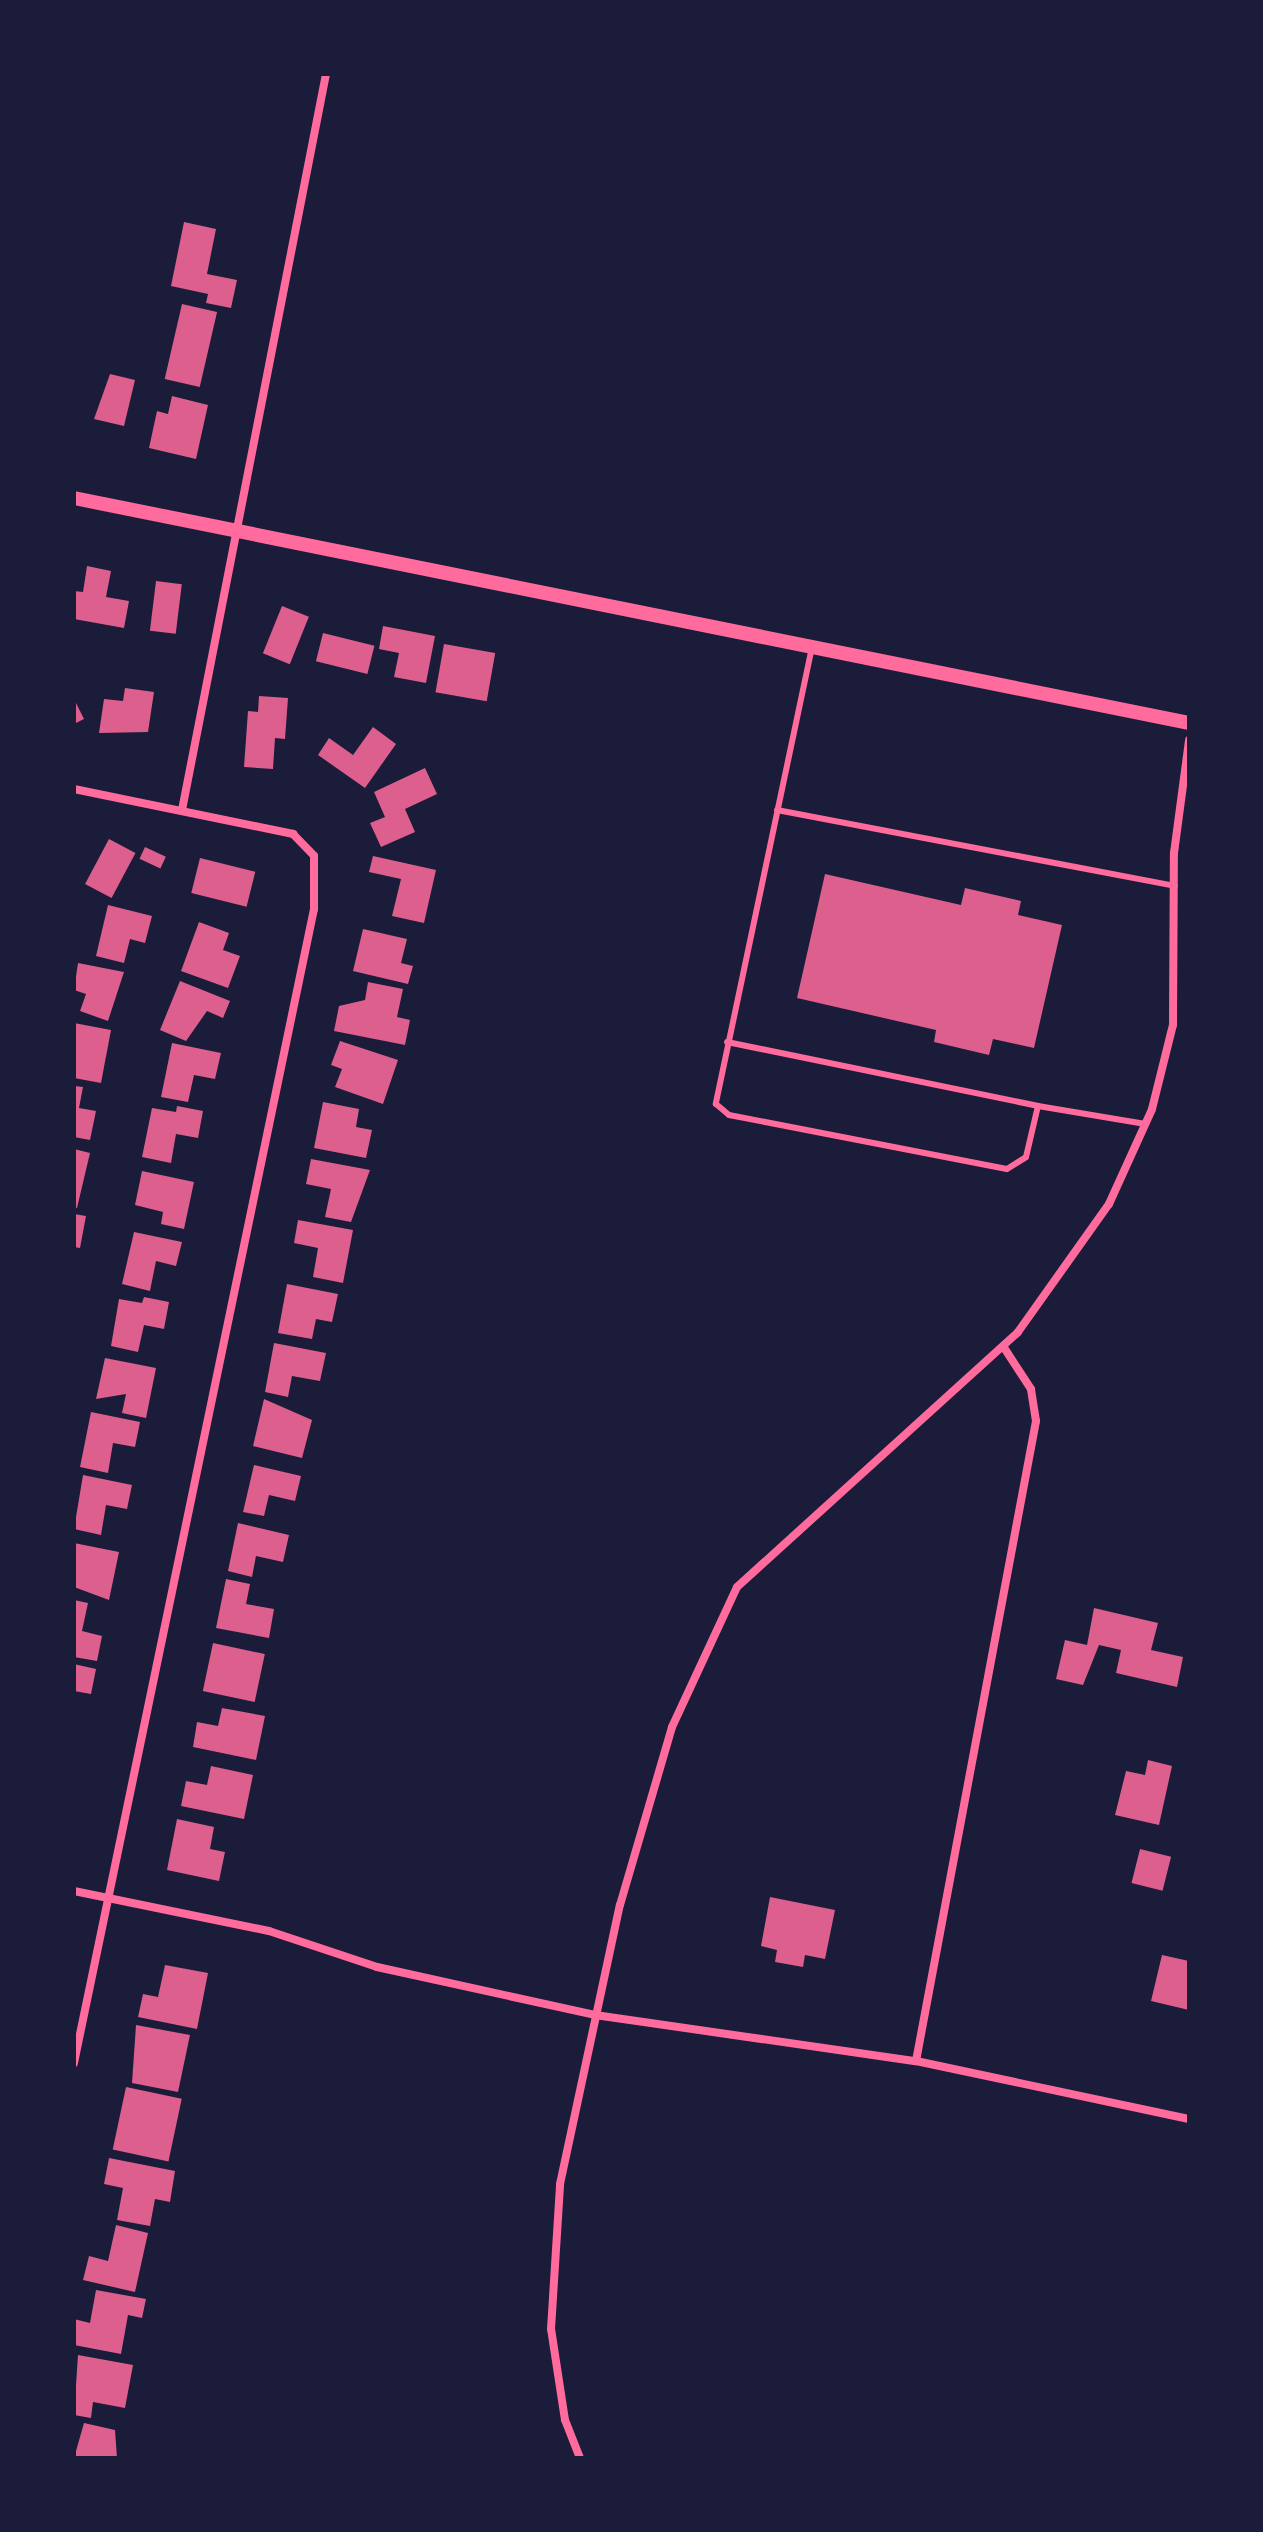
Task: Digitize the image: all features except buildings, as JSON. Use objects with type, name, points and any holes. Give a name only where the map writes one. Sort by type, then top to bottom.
[{"type":"street","points":[[182,810],[326,74]]},
{"type":"street","points":[[74,498],[1189,723]]},
{"type":"street","points":[[580,2458],[565,2420],[551,2329],[560,2184],[595,2015],[672,1727],[737,1587],[838,1488],[1003,1346],[1109,1204],[1145,1124],[1173,1025],[1175,886],[1189,740]]},
{"type":"street","points":[[74,789],[293,834],[314,856],[314,909],[74,2063]]},
{"type":"street","points":[[916,2061],[1036,1421],[1031,1389],[1003,1346]]},
{"type":"street","points":[[74,1891],[595,2015],[916,2061],[1189,2119]]},
{"type":"lane","points":[[812,647],[716,1104],[729,1115],[1007,1169],[1026,1157],[1038,1106]]},
{"type":"lane","points":[[777,810],[1175,886]]},
{"type":"lane","points":[[727,1042],[1038,1106],[1145,1124]]}]
